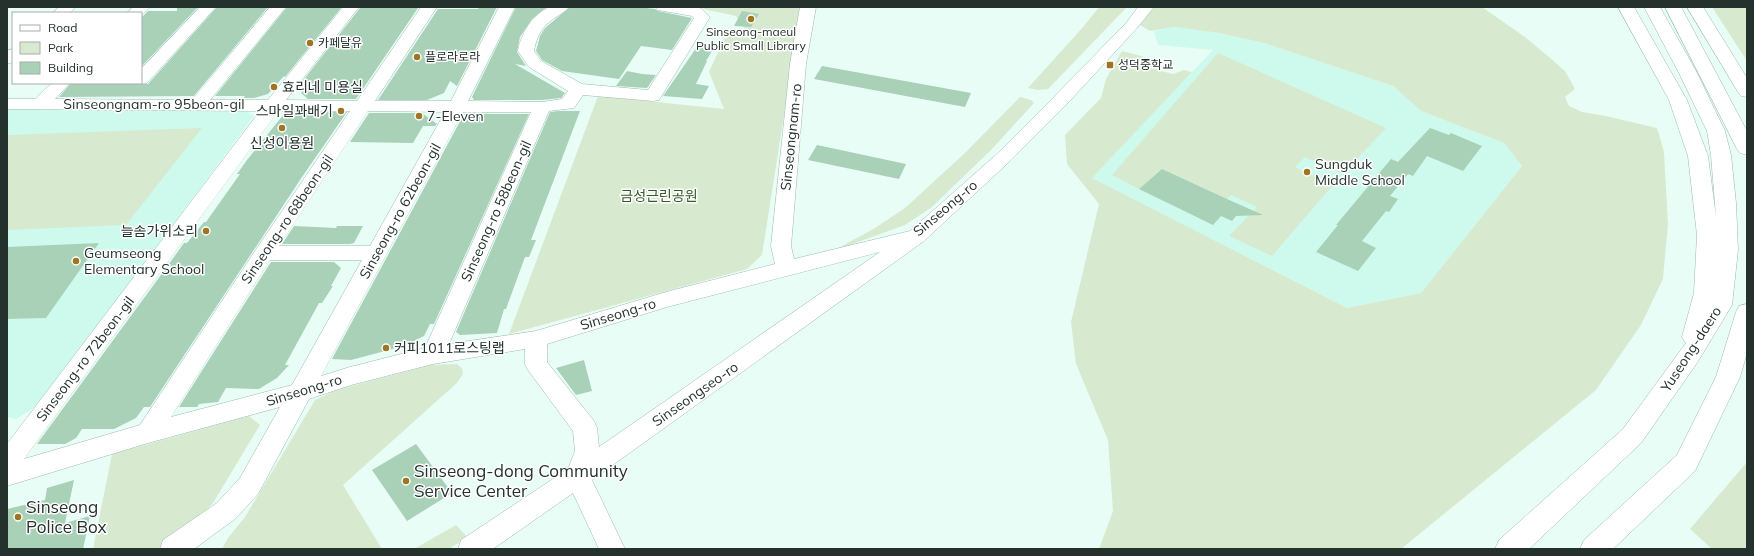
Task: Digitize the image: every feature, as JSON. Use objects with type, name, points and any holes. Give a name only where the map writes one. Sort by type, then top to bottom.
[{"type":"main road","points":[[1626,7],[1678,100],[1698,156],[1708,235],[1705,293],[1690,357]]},
{"type":"main road","points":[[1695,7],[1747,92]]},
{"type":"main road","name":"Yuseong-daero","points":[[1509,549],[1632,436],[1690,357],[1721,305],[1726,250],[1726,203],[1721,154],[1716,131],[1687,71],[1666,13]]},
{"type":"main road","name":"Yuseong-daero","points":[[1666,13],[1747,149]]},
{"type":"main road","points":[[1594,549],[1686,463],[1728,377],[1747,312]]},
{"type":"main road","points":[[1728,377],[1747,352]]},
{"type":"street","points":[[142,78],[208,7]]},
{"type":"street","points":[[197,105],[278,7]]},
{"type":"street","name":"Sinseong-ro 72beon-gil","points":[[7,463],[16,437],[273,105],[351,7]]},
{"type":"street","name":"Sinseong-ro 68beon-gil","points":[[148,433],[264,253],[429,7]]},
{"type":"street","name":"Sinseong-ro 62beon-gil","points":[[172,549],[226,511],[249,486],[457,106],[507,7]]},
{"type":"street","points":[[561,7],[534,25],[527,40],[526,50],[535,64],[578,89],[653,96],[702,17],[697,12],[663,7]]},
{"type":"street","name":"Sinseongnam-ro","points":[[786,268],[781,246],[798,64],[808,7]]},
{"type":"street","name":"Sinseong-ro","points":[[7,475],[148,433],[301,392],[350,376],[433,356],[536,339],[666,300],[786,268],[917,236],[1018,142],[1081,80],[1132,25],[1146,7]]},
{"type":"street","points":[[40,104],[61,84]]},
{"type":"street","points":[[117,104],[136,84]]},
{"type":"street","points":[[542,107],[568,104],[578,89]]},
{"type":"street","name":"Sinseongnam-ro 95beon-gil","points":[[7,104],[542,107]]},
{"type":"street","name":"Sinseong-ro 58beon-gil","points":[[433,356],[542,107]]},
{"type":"street","name":"Sinseongseo-ro","points":[[471,549],[578,476],[917,236]]},
{"type":"street","points":[[264,253],[376,253]]},
{"type":"street","points":[[536,339],[536,364],[584,428],[587,451],[578,476],[612,549]]},
{"type":"shaded area","name":"Sungduk Middle School","points":[[1175,27],[1219,33],[1264,43],[1393,86],[1421,111],[1504,143],[1522,166],[1421,293],[1347,308],[1091,178],[1213,50],[1158,45],[1154,31]]},
{"type":"shaded area","name":"Geumseong Elementary School","points":[[7,110],[245,110],[254,116],[37,406],[16,419],[7,417]]},
{"type":"green space","name":"금성근린공원","points":[[705,7],[801,7],[762,255],[747,269],[509,334],[598,96],[724,109],[709,72],[724,39],[745,30],[736,16],[703,9]]},
{"type":"green space","points":[[1099,7],[1127,7],[1048,89],[1038,90],[1028,88],[1084,26]]},
{"type":"green space","points":[[1154,7],[1482,7],[1525,37],[1565,71],[1575,89],[1565,97],[1569,106],[1582,112],[1657,128],[1664,152],[1668,224],[1663,279],[1641,325],[1596,390],[1401,549],[1099,549],[1113,511],[1108,440],[1076,364],[1071,322],[1099,204],[1067,164],[1065,135],[1101,98],[1106,79],[1122,51],[1156,60],[1157,70],[1173,74],[1184,70],[1192,72],[1092,178],[1347,308],[1421,293],[1522,166],[1504,143],[1421,111],[1393,86],[1264,43],[1219,33],[1175,27],[1150,31],[1140,25]]},
{"type":"green space","points":[[1712,7],[1745,7],[1747,9],[1747,61]]},
{"type":"green space","points":[[1218,53],[1386,128],[1343,174],[1305,157],[1295,167],[1333,185],[1272,256],[1229,236],[1257,207],[1231,195],[1227,199],[1162,169],[1139,189],[1112,175]]},
{"type":"green space","points":[[1020,97],[1031,100],[1034,103],[992,149],[932,207],[905,225],[833,251],[875,228],[905,208],[967,151]]},
{"type":"green space","points":[[202,128],[126,225],[7,230],[7,135]]},
{"type":"green space","points":[[457,364],[462,368],[463,374],[457,383],[343,485],[382,549],[222,549],[228,538],[245,517],[315,400],[336,390],[431,365]]},
{"type":"green space","points":[[249,416],[260,425],[213,503],[196,521],[158,549],[93,549],[112,454]]},
{"type":"green space","points":[[1747,462],[1747,549],[1712,549],[1690,529]]},
{"type":"green space","points":[[456,525],[467,537],[449,549],[414,549]]},
{"type":"building","points":[[177,7],[198,7],[142,66],[142,17],[148,11],[177,11]]},
{"type":"building","points":[[217,7],[268,7],[194,96],[59,97],[70,84],[148,84]]},
{"type":"building","points":[[287,7],[341,8],[285,77],[284,76],[268,94],[254,98],[243,98],[245,96],[215,96]]},
{"type":"building","points":[[479,7],[497,7],[457,86],[450,81],[444,93],[427,100],[378,100],[438,9],[478,9]]},
{"type":"building","points":[[516,7],[547,7],[532,19],[520,37],[517,52],[526,66],[515,64],[565,93],[561,98],[542,100],[474,100],[472,97]]},
{"type":"building","points":[[570,7],[637,7],[655,9],[658,11],[692,18],[672,50],[641,46],[619,79],[562,71],[542,60],[536,51],[540,36],[545,28]]},
{"type":"building","points":[[360,8],[418,8],[356,99],[308,99],[301,93],[312,80],[301,83]]},
{"type":"building","name":"Sinseong-maeul Public Small Library","points":[[742,11],[759,14],[751,27],[734,26]]},
{"type":"building","points":[[699,44],[715,46],[706,61],[696,84],[709,86],[702,99],[663,96]]},
{"type":"building","points":[[822,66],[971,93],[965,107],[814,79]]},
{"type":"building","points":[[627,71],[656,75],[647,88],[616,86]]},
{"type":"building","points":[[580,111],[531,240],[536,240],[529,257],[525,257],[506,309],[504,309],[497,333],[460,335],[456,332],[550,112]]},
{"type":"building","points":[[289,112],[347,112],[302,177],[150,407],[144,407],[136,418],[114,429],[82,429],[76,438],[65,444],[37,444],[184,243],[187,243],[204,222],[206,222],[240,174],[237,174],[247,160],[284,114]]},
{"type":"building","points":[[369,113],[422,113],[437,124],[435,126],[423,126],[413,143],[350,142]]},
{"type":"building","points":[[464,114],[529,114],[434,324],[430,324],[424,336],[404,346],[351,360],[332,359]]},
{"type":"building","points":[[1430,128],[1449,135],[1451,133],[1482,146],[1463,171],[1427,156],[1413,176],[1408,174],[1390,196],[1398,199],[1389,212],[1386,211],[1362,241],[1376,248],[1358,271],[1316,252],[1338,225],[1336,225],[1391,159],[1398,162]]},
{"type":"building","points":[[817,145],[906,164],[899,179],[808,160]]},
{"type":"building","points":[[1162,169],[1263,215],[1236,216],[1232,221],[1221,216],[1213,225],[1139,189]]},
{"type":"building","points":[[294,226],[336,228],[337,226],[363,226],[354,243],[350,244],[282,244]]},
{"type":"building","points":[[99,243],[46,318],[7,319],[7,247]]},
{"type":"building","points":[[271,262],[334,262],[341,268],[331,286],[333,286],[322,303],[319,303],[285,365],[289,365],[277,378],[259,389],[226,388],[218,402],[199,404],[197,407],[179,407]]},
{"type":"building","points":[[584,360],[592,391],[576,395],[556,368]]},
{"type":"building","points":[[416,444],[452,493],[407,521],[372,470]]},
{"type":"building","points":[[74,480],[65,523],[90,516],[83,549],[7,549],[7,509],[45,500],[47,488]]},
{"type":"place","name":"Sinseong-maeul Public Small Library","points":[[751,19]]},
{"type":"place","name":"카페달유","points":[[310,43]]},
{"type":"place","name":"플로라로라","points":[[417,57]]},
{"type":"place","name":"성덕중학교","points":[[1110,65]]},
{"type":"place","name":"효리네 미용실","points":[[274,87]]},
{"type":"place","name":"스마일꽈배기","points":[[341,111]]},
{"type":"place","name":"7-Eleven","points":[[419,116]]},
{"type":"place","name":"신성이용원","points":[[282,128]]},
{"type":"place","name":"Sungduk Middle School","points":[[1307,172]]},
{"type":"place","name":"늘솜가위소리","points":[[206,231]]},
{"type":"place","name":"Geumseong Elementary School","points":[[76,261]]},
{"type":"place","name":"커피1011로스팅랩","points":[[386,348]]},
{"type":"place","name":"Sinseong-dong Community Service Center","points":[[406,481]]},
{"type":"place","name":"Sinseong Police Box","points":[[18,517]]}]
